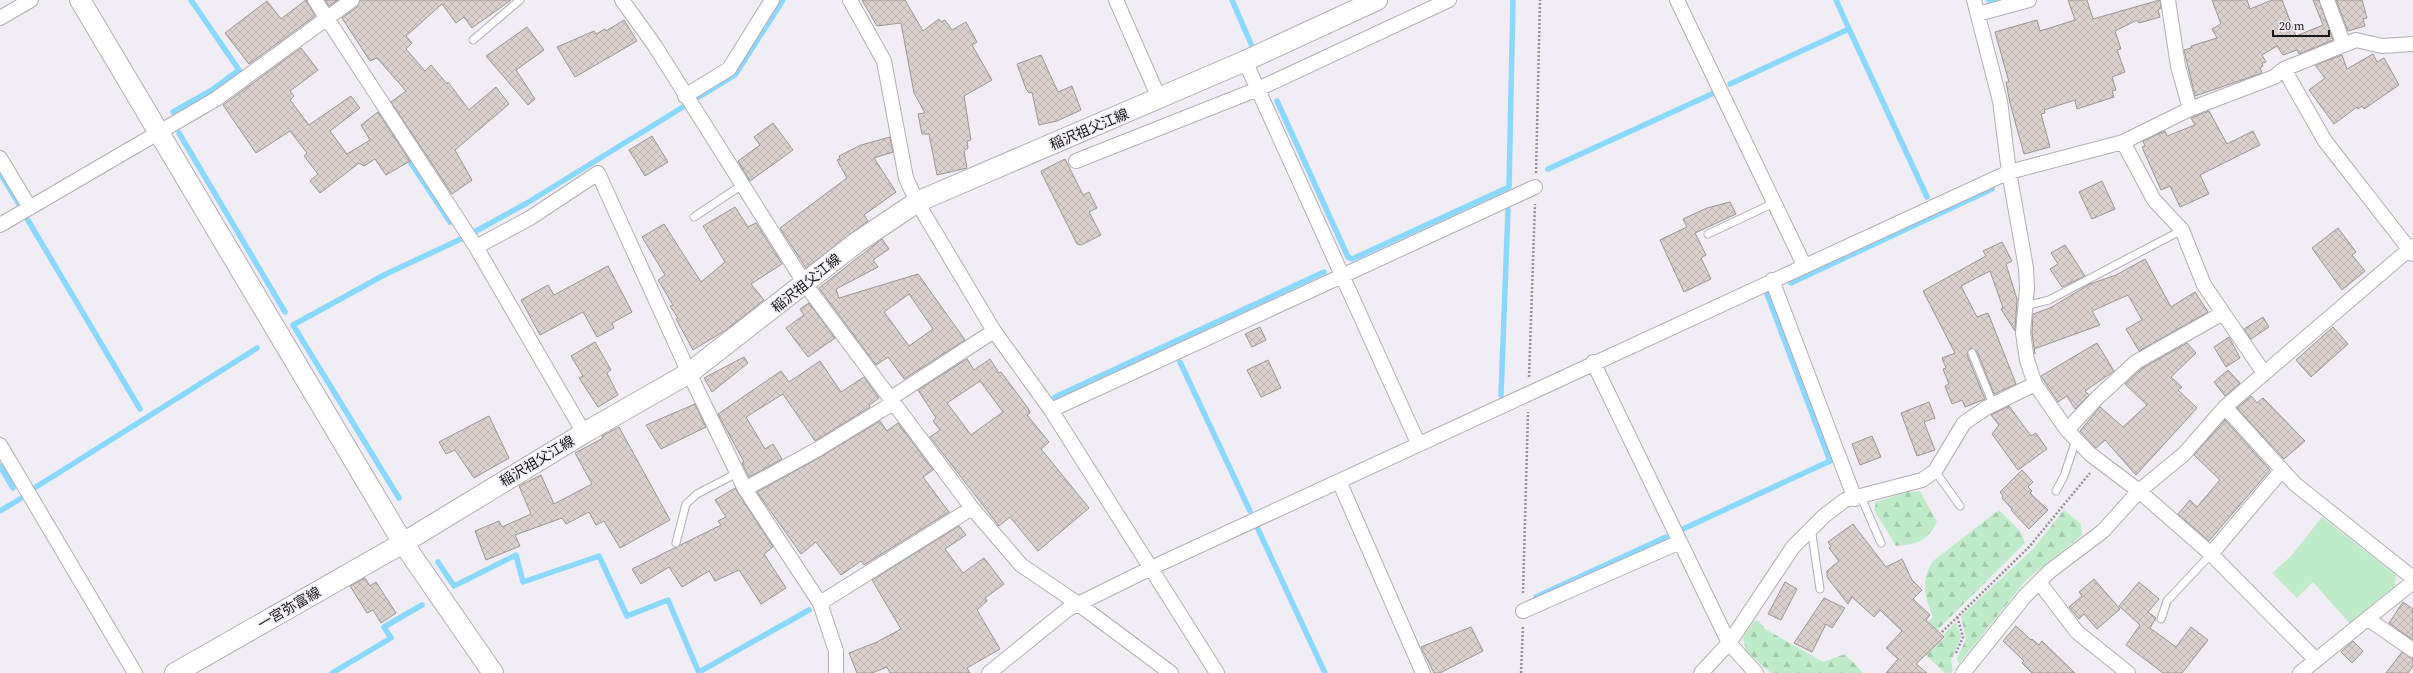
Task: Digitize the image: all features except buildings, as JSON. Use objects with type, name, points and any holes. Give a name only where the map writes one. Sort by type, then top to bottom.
[{"type":"main road","points":[[80,0],[403,543],[493,673]]},
{"type":"main road","name":"稲沢祖父江線","points":[[403,543],[584,433],[688,373],[805,284],[856,243],[917,202],[1245,61],[1377,0]]},
{"type":"main road","name":"一宮弥富線","points":[[175,673],[403,543]]},
{"type":"street","points":[[0,18],[31,0]]},
{"type":"street","points":[[315,0],[476,247],[584,433]]},
{"type":"street","points":[[0,225],[216,99],[352,0]]},
{"type":"street","points":[[622,0],[805,284],[972,508],[1021,565],[1077,603],[1171,673]]},
{"type":"street","points":[[685,96],[729,69],[772,0]]},
{"type":"street","points":[[850,0],[884,61],[906,178],[917,202],[994,331],[1050,410],[1217,673]]},
{"type":"street","points":[[1116,0],[1160,98]]},
{"type":"street","points":[[1076,161],[1258,89],[1449,0]]},
{"type":"street","points":[[1677,0],[1804,265]]},
{"type":"street","points":[[1974,0],[2000,101],[2009,172],[2026,268],[2027,288],[2024,306],[2023,333],[2027,360],[2035,384],[2072,435],[2100,462],[2139,492],[2210,554],[2316,660]]},
{"type":"street","points":[[1978,14],[2029,0]]},
{"type":"street","points":[[2168,0],[2178,66],[2190,109]]},
{"type":"street","points":[[2327,0],[2344,45]]},
{"type":"street","points":[[989,673],[1077,603],[1593,362],[2009,172],[2123,142],[2190,109],[2274,77],[2284,70],[2356,40],[2382,46],[2413,44]]},
{"type":"street","points":[[1245,61],[1418,444]]},
{"type":"street","points":[[1963,673],[2039,582],[2050,571],[2103,531],[2139,492],[2184,454],[2225,407],[2412,250],[2325,141],[2284,70]]},
{"type":"street","points":[[2123,142],[2154,200],[2182,230],[2204,286],[2264,373]]},
{"type":"street","points":[[0,158],[30,208]]},
{"type":"street","points":[[476,247],[530,218],[598,173],[688,373],[745,489],[820,603],[836,650],[836,673]]},
{"type":"street","points":[[1050,410],[1535,187]]},
{"type":"street","points":[[1772,280],[1858,498]]},
{"type":"street","points":[[2072,435],[2097,398],[2136,362],[2223,313]]},
{"type":"street","points":[[745,489],[818,448],[994,331]]},
{"type":"street","points":[[1593,362],[1729,643],[1756,673]]},
{"type":"street","points":[[1701,673],[1729,643],[1793,547],[1811,528],[1845,500],[1858,498],[1922,480],[1935,471],[1964,423],[1994,404],[2035,384]]},
{"type":"street","points":[[2225,407],[2295,484],[2413,578]]},
{"type":"street","points":[[0,445],[135,673]]},
{"type":"street","points":[[2210,554],[2282,470]]},
{"type":"street","points":[[1338,480],[1423,673]]},
{"type":"street","points":[[820,603],[972,508]]},
{"type":"street","points":[[1523,610],[1680,542]]},
{"type":"street","points":[[2039,582],[2077,632],[2128,673]]},
{"type":"street","points":[[2300,673],[2413,582]]},
{"type":"street","points":[[2368,619],[2413,650]]},
{"type":"lane","points":[[472,40],[520,0]]},
{"type":"lane","points":[[694,217],[742,185]]},
{"type":"lane","points":[[1708,234],[1774,203]]},
{"type":"lane","points":[[2024,306],[2049,300],[2182,230]]},
{"type":"lane","points":[[1972,353],[1994,404]]},
{"type":"lane","points":[[2056,491],[2064,476],[2072,435]]},
{"type":"lane","points":[[1935,471],[1960,506]]},
{"type":"lane","points":[[676,543],[686,504],[698,494],[737,473]]},
{"type":"lane","points":[[1858,498],[1880,543]]},
{"type":"lane","points":[[1811,528],[1820,589]]},
{"type":"lane","points":[[2161,619],[2167,601],[2210,554]]},
{"type":"path","points":[[1521,673],[1540,0]]},
{"type":"path","points":[[1942,632],[2029,546],[2100,462]]},
{"type":"path","points":[[1954,659],[1963,637],[1957,616]]},
{"type":"green space","points":[[1920,491],[1937,522],[1929,534],[1921,541],[1896,546],[1874,510],[1876,502],[1906,492]]},
{"type":"green space","points":[[1999,510],[2021,532],[2025,543],[1930,637],[1933,647],[1945,638],[1943,635],[1956,622],[1961,637],[1951,661],[1953,670],[1951,673],[1945,673],[1911,641],[1933,617],[1926,596],[1926,575],[1933,561]]},
{"type":"green space","points":[[2064,510],[2081,524],[2082,535],[2027,579],[1959,664],[1957,659],[1966,639],[1961,616],[2033,549]]},
{"type":"green space","points":[[2322,517],[2396,575],[2395,586],[2349,623],[2313,582],[2297,598],[2272,573],[2291,556]]},
{"type":"green space","points":[[1754,621],[1759,621],[1765,629],[1823,662],[1845,654],[1863,673],[1771,673],[1746,651],[1743,637]]},
{"type":"waterway","points":[[173,112],[212,90],[239,70],[191,0]]},
{"type":"waterway","points":[[699,97],[735,75],[783,0]]},
{"type":"waterway","points":[[1232,0],[1251,44]]},
{"type":"waterway","points":[[1277,101],[1348,257],[1352,259],[1509,187],[1513,0]]},
{"type":"waterway","points":[[1836,0],[1849,29]]},
{"type":"waterway","points":[[1989,0],[1996,0]]},
{"type":"waterway","points":[[1730,84],[1849,29],[1927,197]]},
{"type":"waterway","points":[[1548,169],[1714,93]]},
{"type":"waterway","points":[[476,231],[527,203],[683,107]]},
{"type":"waterway","points":[[179,133],[285,312]]},
{"type":"waterway","points":[[411,163],[450,222]]},
{"type":"waterway","points":[[0,173],[20,206]]},
{"type":"waterway","points":[[1791,283],[1992,189]]},
{"type":"waterway","points":[[1501,395],[1508,210]]},
{"type":"waterway","points":[[26,217],[140,409]]},
{"type":"waterway","points":[[399,498],[293,325],[386,274],[461,239]]},
{"type":"waterway","points":[[1055,397],[1324,272]]},
{"type":"waterway","points":[[1683,529],[1830,461],[1767,294]]},
{"type":"waterway","points":[[36,487],[257,348]]},
{"type":"waterway","points":[[1180,362],[1250,511]]},
{"type":"waterway","points":[[0,466],[13,488]]},
{"type":"waterway","points":[[0,511],[20,499]]},
{"type":"waterway","points":[[1257,527],[1325,673]]},
{"type":"waterway","points":[[1536,597],[1666,537]]},
{"type":"waterway","points":[[438,562],[454,586],[516,555],[523,582],[599,556],[627,616],[668,600],[699,673]]},
{"type":"waterway","points":[[332,673],[391,638],[384,627],[422,605]]},
{"type":"waterway","points":[[699,672],[809,610]]}]
